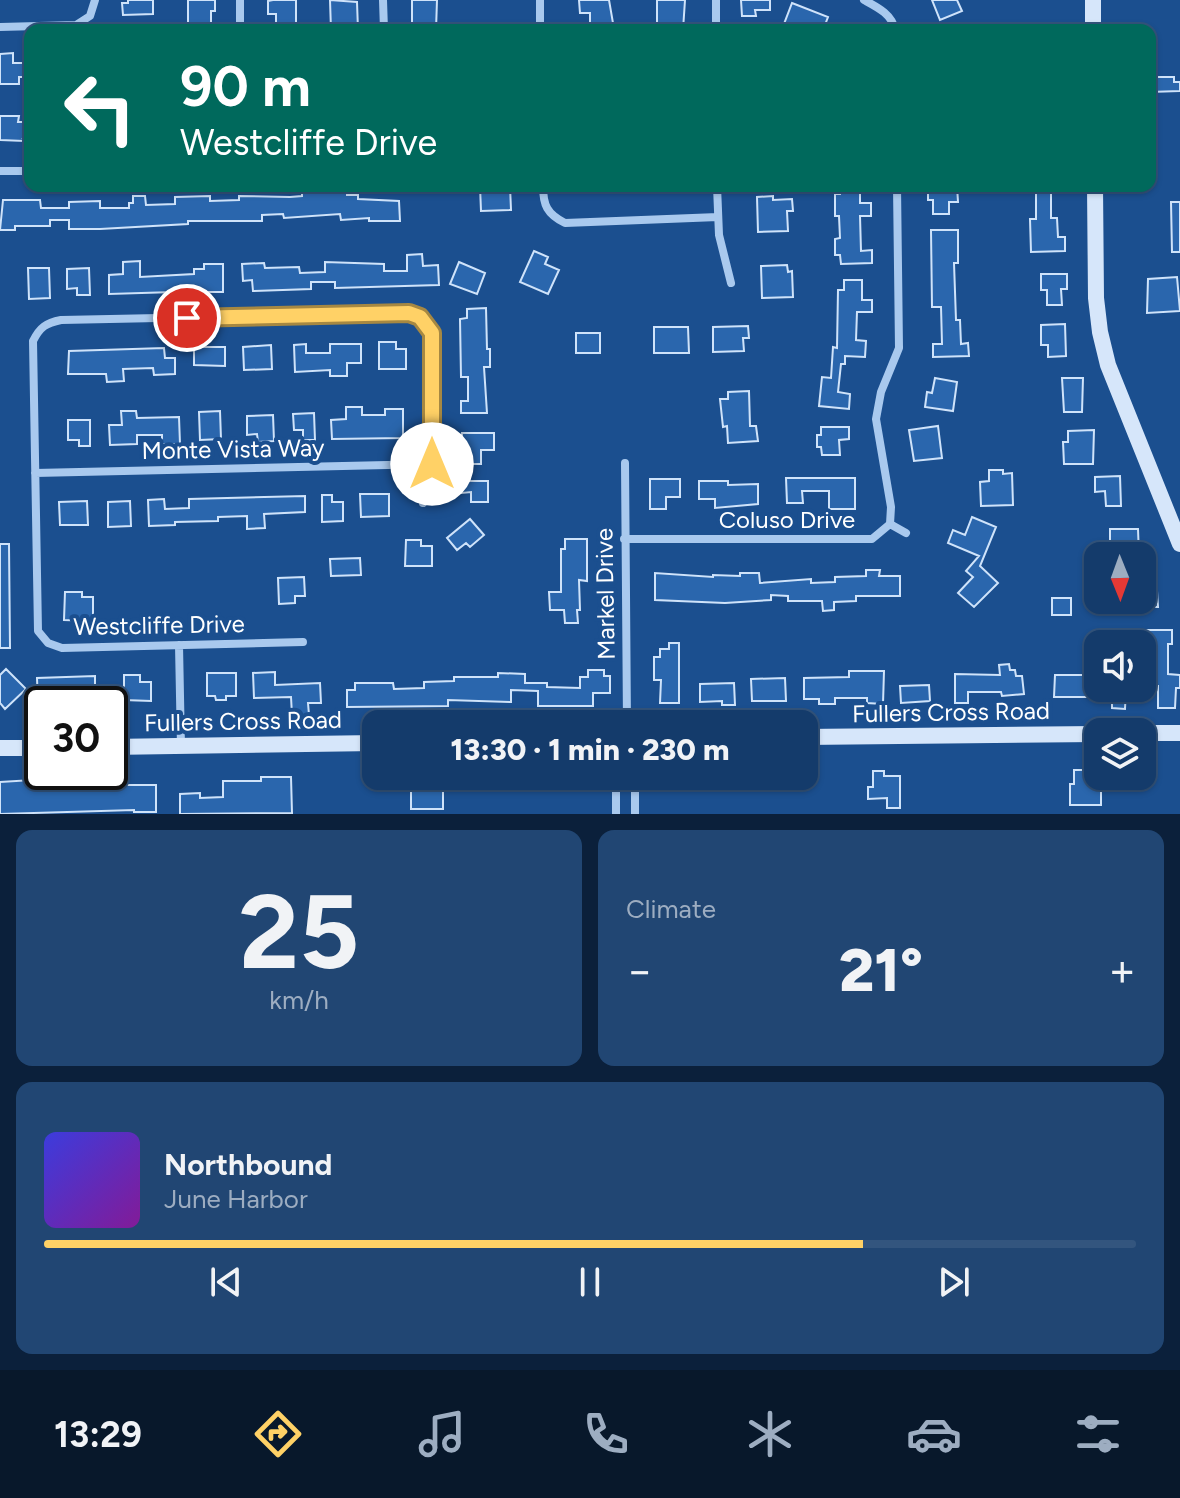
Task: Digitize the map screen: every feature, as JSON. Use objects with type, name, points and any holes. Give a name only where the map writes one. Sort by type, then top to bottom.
[{"type":"street","points":[[78,24],[90,16],[95,0]]},
{"type":"street","points":[[240,0],[240,24]]},
{"type":"street","points":[[383,0],[384,24]]},
{"type":"street","points":[[540,0],[540,24]]},
{"type":"street","points":[[716,0],[716,24]]},
{"type":"street","points":[[864,0],[879,8],[894,24]]},
{"type":"street","points":[[1093,0],[1093,24]]},
{"type":"street","points":[[0,27],[24,26]]},
{"type":"street","points":[[0,171],[24,171]]},
{"type":"street","points":[[543,192],[543,203],[551,216],[565,223],[718,217]]},
{"type":"street","points":[[717,192],[719,235],[731,283]]},
{"type":"street","name":"Coluso Drive","points":[[624,539],[872,539],[890,524],[891,507],[876,419],[881,392],[899,348],[897,192]]},
{"type":"street","points":[[1095,192],[1096,298],[1100,332],[1108,365],[1180,544]]},
{"type":"street","name":"Westcliffe Drive","points":[[303,642],[62,648],[48,643],[38,631],[33,341],[38,329],[48,322],[77,320],[409,313],[420,317],[432,333],[432,464],[423,503]]},
{"type":"street","name":"Markel Drive","points":[[625,463],[627,710]]},
{"type":"street","name":"Monte Vista Way","points":[[35,473],[432,464]]},
{"type":"street","points":[[890,524],[906,533]]},
{"type":"street","points":[[179,645],[181,747]]},
{"type":"street","points":[[1156,733],[1180,733]]},
{"type":"street","name":"Fullers Cross Road","points":[[818,737],[1084,734]]},
{"type":"street","name":"Fullers Cross Road","points":[[128,747],[362,743]]},
{"type":"street","points":[[0,748],[24,748]]},
{"type":"street","points":[[616,790],[616,814]]},
{"type":"street","points":[[635,790],[635,814]]},
{"type":"building","points":[[128,0],[153,0],[153,14],[123,15],[122,3],[128,3]]},
{"type":"building","points":[[188,0],[215,0],[211,24],[188,24]]},
{"type":"building","points":[[296,0],[296,24],[276,24],[276,14],[268,14],[268,1]]},
{"type":"building","points":[[330,0],[357,2],[358,24],[331,24]]},
{"type":"building","points":[[412,0],[437,0],[436,24],[412,24]]},
{"type":"building","points":[[579,0],[609,0],[613,23],[590,24],[590,13],[580,13]]},
{"type":"building","points":[[657,0],[685,0],[683,24],[657,23]]},
{"type":"building","points":[[741,0],[770,0],[770,10],[755,10],[756,16],[742,16]]},
{"type":"building","points":[[932,0],[957,0],[962,11],[940,20]]},
{"type":"building","points":[[792,3],[828,17],[825,24],[784,24]]},
{"type":"building","points":[[13,53],[13,63],[24,63],[24,77],[19,77],[19,84],[0,84],[0,54]]},
{"type":"building","points":[[1156,77],[1174,77],[1174,82],[1180,82],[1180,91],[1156,92]]},
{"type":"building","points":[[0,116],[19,116],[18,122],[24,122],[24,141],[0,140]]},
{"type":"building","points":[[480,192],[510,192],[511,210],[481,211]]},
{"type":"building","points":[[860,192],[860,203],[871,203],[871,216],[860,216],[861,251],[872,250],[872,263],[841,264],[840,255],[835,255],[835,239],[840,238],[839,216],[835,216],[835,194]]},
{"type":"building","points":[[928,192],[957,192],[958,202],[949,202],[949,214],[933,214],[933,200],[928,200]]},
{"type":"building","points":[[1036,192],[1051,192],[1051,218],[1057,218],[1058,237],[1065,237],[1065,251],[1031,252],[1030,219],[1036,219]]},
{"type":"building","points":[[302,193],[347,193],[358,195],[358,199],[399,201],[400,221],[369,221],[369,218],[341,220],[340,214],[284,218],[283,214],[262,215],[262,221],[188,221],[188,224],[100,229],[69,229],[69,220],[50,220],[50,226],[15,226],[15,230],[0,230],[3,200],[40,200],[41,208],[69,208],[69,202],[100,201],[100,208],[129,208],[133,196],[145,196],[146,205],[175,204],[175,197],[210,196],[210,201],[239,200],[239,196],[302,196]]},
{"type":"building","points":[[773,196],[773,200],[792,199],[793,211],[787,211],[788,231],[758,232],[757,197]]},
{"type":"building","points":[[1171,202],[1180,202],[1180,252],[1172,252]]},
{"type":"building","points":[[931,230],[958,230],[958,263],[954,263],[956,320],[960,320],[961,344],[968,343],[969,356],[933,357],[933,344],[942,344],[941,307],[932,307]]},
{"type":"building","points":[[534,251],[548,257],[545,264],[559,270],[548,294],[520,282]]},
{"type":"building","points":[[422,254],[423,266],[438,265],[439,285],[335,288],[335,282],[311,282],[311,289],[253,291],[252,280],[243,281],[242,264],[264,263],[265,268],[299,267],[300,273],[325,272],[325,262],[384,264],[384,271],[407,271],[407,255]]},
{"type":"building","points":[[140,261],[140,277],[194,274],[194,269],[204,269],[204,264],[223,264],[223,292],[194,292],[194,287],[174,288],[174,292],[109,294],[109,275],[123,274],[123,262]]},
{"type":"building","points":[[459,262],[485,273],[477,294],[450,284]]},
{"type":"building","points":[[787,265],[788,272],[792,271],[793,297],[762,298],[761,266]]},
{"type":"building","points":[[28,268],[49,268],[50,298],[29,299]]},
{"type":"building","points":[[89,268],[90,295],[77,295],[77,288],[67,289],[67,269]]},
{"type":"building","points":[[1041,274],[1067,274],[1067,289],[1061,289],[1062,305],[1047,305],[1047,290],[1041,290]]},
{"type":"building","points":[[1177,277],[1180,311],[1147,313],[1148,279]]},
{"type":"building","points":[[844,280],[862,280],[862,300],[872,300],[872,312],[857,312],[856,340],[866,341],[865,357],[845,356],[845,364],[841,364],[838,392],[850,394],[849,409],[819,406],[822,377],[831,378],[833,347],[837,348],[838,290],[844,290]]},
{"type":"building","points":[[486,308],[487,349],[490,349],[490,367],[484,367],[487,413],[461,413],[461,401],[468,401],[468,377],[461,377],[460,319],[467,318],[467,309]]},
{"type":"building","points":[[1065,324],[1066,356],[1048,357],[1048,345],[1041,345],[1041,325]]},
{"type":"building","points":[[748,326],[749,338],[743,338],[744,351],[713,352],[713,327]]},
{"type":"building","points":[[654,327],[688,327],[689,353],[654,353]]},
{"type":"building","points":[[576,333],[600,333],[600,353],[576,353]]},
{"type":"building","points":[[379,342],[396,342],[396,349],[406,349],[406,369],[379,369]]},
{"type":"building","points":[[306,344],[306,353],[330,353],[330,344],[361,344],[361,363],[347,363],[347,376],[330,376],[330,370],[295,372],[294,345]]},
{"type":"building","points":[[271,345],[272,369],[244,370],[243,347]]},
{"type":"building","points":[[194,347],[225,347],[225,366],[194,365]]},
{"type":"building","points":[[164,348],[165,358],[175,358],[175,374],[154,375],[153,368],[123,369],[124,381],[107,382],[106,374],[68,374],[69,351]]},
{"type":"building","points":[[935,378],[957,382],[953,411],[925,407],[927,392],[932,393]]},
{"type":"building","points":[[1062,378],[1083,378],[1082,412],[1064,412]]},
{"type":"building","points":[[749,391],[750,426],[756,426],[758,441],[728,443],[720,399],[728,399],[728,392]]},
{"type":"building","points":[[346,407],[362,407],[362,415],[385,415],[385,409],[403,409],[403,438],[332,439],[331,420],[346,419]]},
{"type":"building","points":[[121,411],[136,411],[137,418],[179,417],[180,444],[162,444],[162,435],[137,435],[137,444],[110,445],[109,425],[122,425]]},
{"type":"building","points":[[220,411],[221,439],[200,440],[199,412]]},
{"type":"building","points":[[314,413],[315,440],[303,440],[303,430],[294,430],[293,414]]},
{"type":"building","points":[[273,415],[274,441],[258,442],[257,434],[247,435],[247,416]]},
{"type":"building","points":[[68,420],[90,420],[90,446],[79,446],[79,440],[68,440]]},
{"type":"building","points":[[938,426],[942,458],[914,461],[909,430]]},
{"type":"building","points":[[821,427],[849,427],[849,439],[839,440],[840,455],[822,455],[821,447],[817,447]]},
{"type":"building","points":[[1094,430],[1093,464],[1064,464],[1063,442],[1068,442],[1068,431]]},
{"type":"building","points":[[462,433],[494,433],[494,450],[481,450],[481,464],[462,464]]},
{"type":"building","points":[[989,470],[1012,473],[1013,505],[981,506],[980,482],[989,481]]},
{"type":"building","points":[[1120,476],[1121,506],[1106,506],[1105,491],[1095,492],[1095,477]]},
{"type":"building","points":[[786,478],[855,478],[855,509],[829,509],[829,491],[802,491],[803,503],[787,503]]},
{"type":"building","points":[[650,479],[680,479],[680,497],[666,497],[666,509],[650,509]]},
{"type":"building","points":[[462,481],[488,481],[488,502],[471,502],[471,492],[462,493]]},
{"type":"building","points":[[699,481],[728,481],[728,485],[758,484],[758,504],[715,508],[715,499],[699,499]]},
{"type":"building","points":[[360,494],[389,494],[389,516],[361,517]]},
{"type":"building","points":[[322,495],[332,495],[332,502],[343,502],[343,521],[322,522]]},
{"type":"building","points":[[305,496],[305,512],[264,514],[265,528],[247,529],[247,516],[149,526],[148,500],[164,499],[165,509],[189,508],[189,499]]},
{"type":"building","points":[[87,501],[88,525],[60,525],[59,502]]},
{"type":"building","points":[[130,501],[131,526],[108,527],[108,502]]},
{"type":"building","points":[[972,517],[996,527],[980,566],[998,583],[974,607],[958,593],[973,577],[966,571],[979,556],[948,543],[953,530],[965,535]]},
{"type":"building","points":[[470,519],[484,535],[470,547],[466,543],[457,550],[447,538]]},
{"type":"building","points":[[1110,529],[1138,529],[1138,542],[1110,542]]},
{"type":"building","points":[[565,539],[587,539],[587,581],[579,580],[578,623],[565,623],[564,610],[550,610],[549,592],[561,592],[561,549],[565,549]]},
{"type":"building","points":[[406,540],[421,540],[421,546],[432,546],[432,566],[405,566]]},
{"type":"building","points":[[0,544],[9,544],[10,648],[0,648]]},
{"type":"building","points":[[360,558],[361,575],[331,576],[330,559]]},
{"type":"building","points":[[866,570],[880,570],[879,576],[900,576],[900,596],[856,596],[856,601],[834,602],[834,610],[823,611],[822,601],[788,601],[788,596],[771,595],[771,600],[725,603],[655,600],[655,573],[713,577],[759,573],[760,583],[811,579],[811,583],[835,582],[835,577],[866,576]]},
{"type":"building","points":[[304,577],[305,596],[295,596],[295,603],[279,604],[278,578]]},
{"type":"building","points":[[65,592],[82,592],[82,597],[93,597],[93,621],[64,620]]},
{"type":"building","points":[[1052,598],[1071,598],[1071,615],[1052,615]]},
{"type":"building","points":[[1156,630],[1172,630],[1172,644],[1168,644],[1168,674],[1180,675],[1175,708],[1158,708]]},
{"type":"building","points":[[669,643],[679,643],[679,703],[660,703],[661,680],[654,680],[654,657],[660,657],[660,649],[669,649]]},
{"type":"building","points":[[1009,664],[1016,676],[1022,676],[1024,694],[1002,696],[1001,692],[968,692],[968,703],[955,703],[955,674],[1000,675],[999,665]]},
{"type":"building","points":[[6,669],[24,687],[24,691],[5,709],[0,703],[0,675]]},
{"type":"building","points":[[588,670],[604,670],[604,676],[610,676],[610,693],[593,693],[593,706],[538,706],[538,691],[511,690],[511,702],[448,700],[448,706],[347,707],[347,690],[355,690],[355,683],[393,683],[394,689],[424,688],[424,682],[454,681],[454,677],[498,677],[498,673],[525,674],[525,683],[580,688],[580,677],[588,677]]},
{"type":"building","points":[[849,671],[884,671],[883,704],[867,703],[867,698],[835,698],[835,704],[819,704],[819,699],[804,699],[804,678],[849,677]]},
{"type":"building","points":[[275,672],[275,685],[320,683],[321,703],[308,703],[309,715],[292,715],[291,697],[254,698],[253,673]]},
{"type":"building","points":[[207,673],[236,673],[236,696],[216,700],[215,696],[207,696]]},
{"type":"building","points":[[124,675],[140,675],[140,682],[151,682],[151,701],[128,700],[128,686],[124,686]]},
{"type":"building","points":[[1055,675],[1083,675],[1084,697],[1054,697]]},
{"type":"building","points":[[95,676],[95,685],[105,686],[37,686],[37,678]]},
{"type":"building","points":[[785,678],[786,701],[752,701],[751,679]]},
{"type":"building","points":[[734,683],[735,705],[722,705],[722,701],[700,702],[700,684]]},
{"type":"building","points":[[929,685],[930,701],[901,703],[900,686]]},
{"type":"building","points":[[1112,702],[1125,702],[1125,709],[1112,708]]},
{"type":"building","points":[[1074,770],[1084,770],[1084,790],[1101,790],[1101,805],[1070,805],[1070,784],[1074,784]]},
{"type":"building","points":[[873,771],[884,771],[884,776],[900,776],[900,808],[887,808],[887,798],[868,799],[868,787],[873,787]]},
{"type":"building","points":[[261,777],[291,777],[292,813],[180,814],[180,794],[200,793],[200,798],[223,797],[223,781],[261,781]]},
{"type":"building","points":[[24,780],[24,790],[45,791],[128,790],[128,785],[156,785],[156,812],[0,814],[0,782]]},
{"type":"building","points":[[411,790],[443,790],[443,809],[411,809]]},
{"type":"route","points":[[187,318],[409,313],[420,317],[432,333],[432,464]]}]
